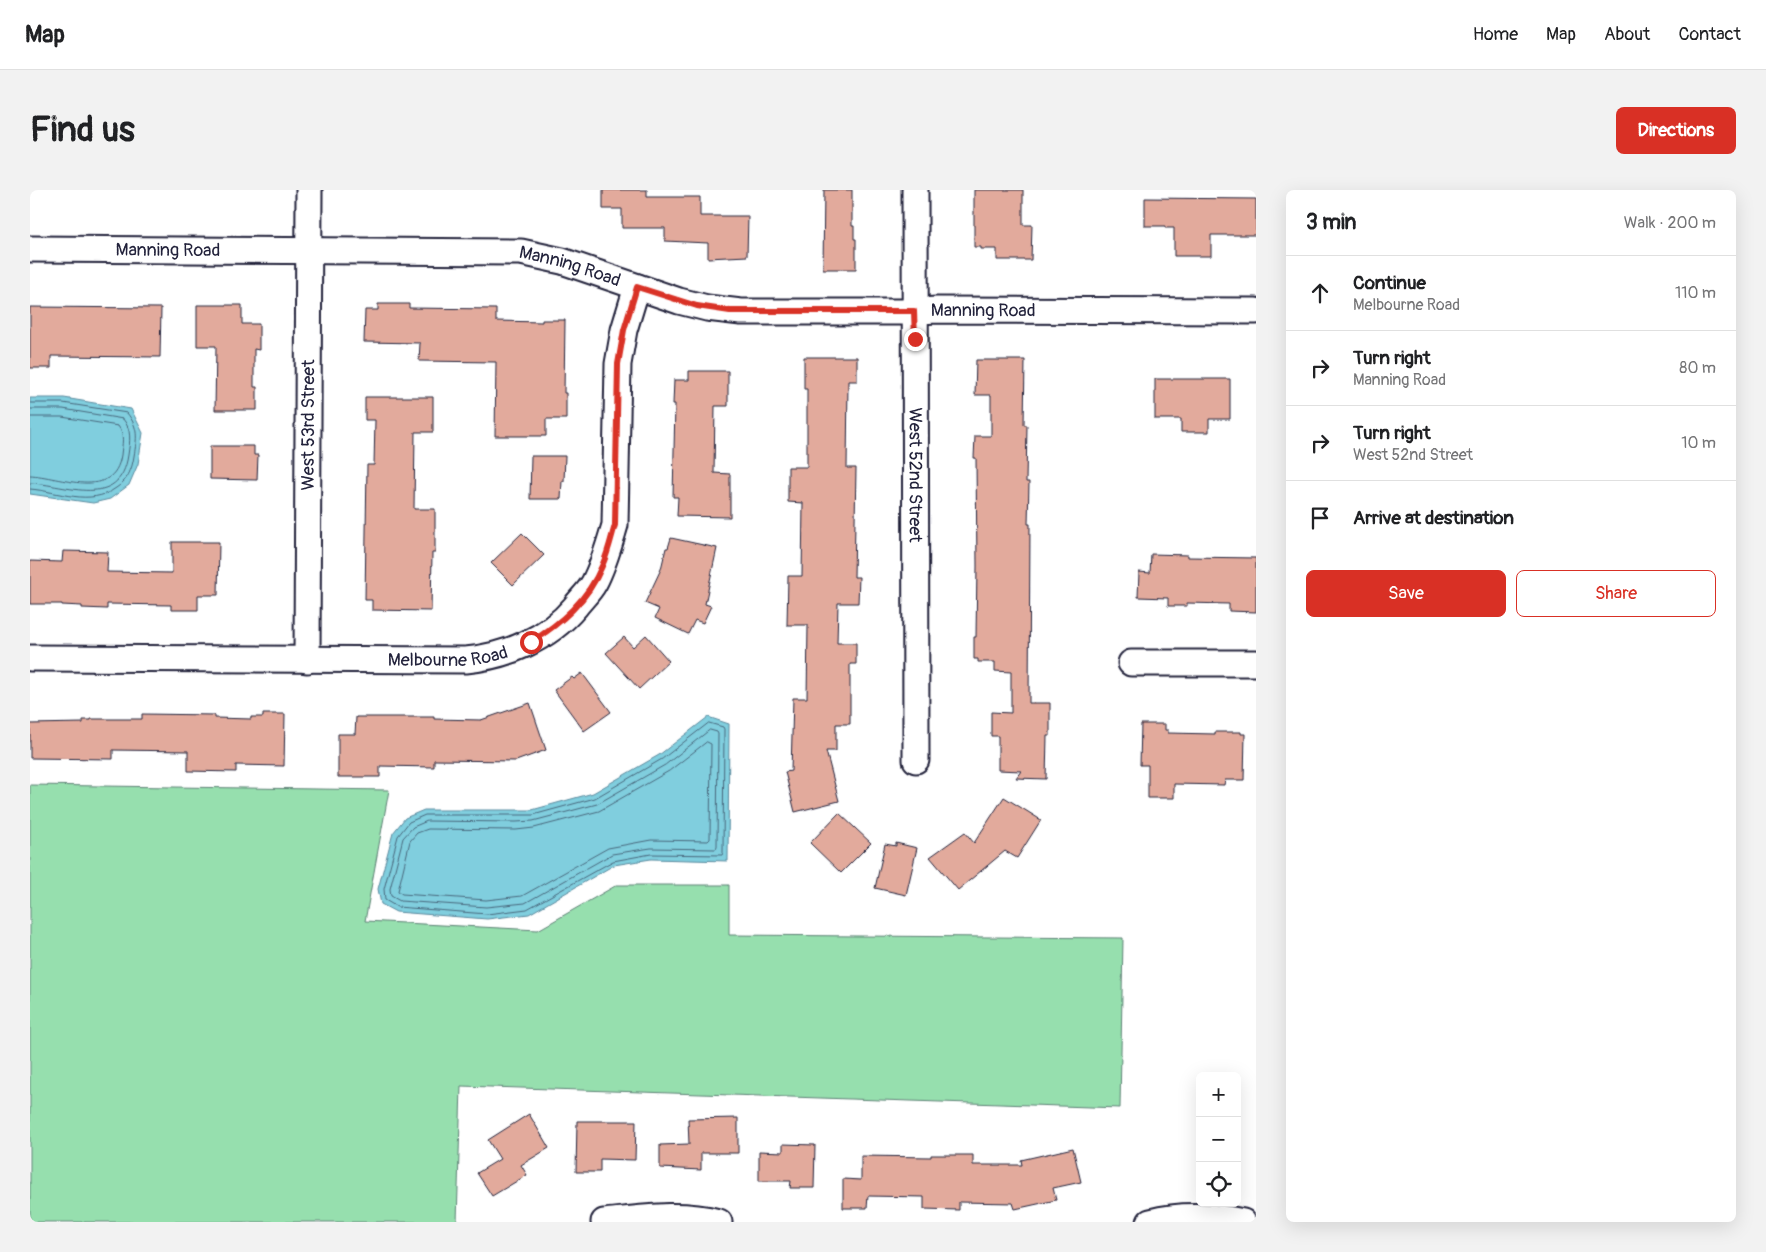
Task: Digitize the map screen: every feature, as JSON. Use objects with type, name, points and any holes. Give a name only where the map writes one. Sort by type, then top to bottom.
[{"type":"street","name":"West 53rd Street","points":[[308,660],[309,190]]},
{"type":"street","name":"West 52nd Street","points":[[915,190],[916,760]]},
{"type":"street","name":"Manning Road","points":[[30,249],[521,252],[562,261],[697,306],[730,311],[1256,311]]},
{"type":"street","name":"Melbourne Road","points":[[30,658],[466,660],[495,656],[516,648],[550,630],[581,601],[594,582],[602,568],[615,525],[618,364],[624,330],[637,287]]},
{"type":"street","points":[[1131,663],[1256,663]]},
{"type":"street","points":[[604,1222],[680,1215],[719,1222]]},
{"type":"street","points":[[1150,1222],[1177,1216],[1202,1215],[1243,1222]]},
{"type":"green space","points":[[30,785],[389,790],[365,921],[538,930],[617,885],[729,885],[729,935],[1123,938],[1120,1108],[461,1086],[457,1222],[30,1222]]},
{"type":"water","points":[[30,398],[64,398],[131,409],[143,433],[138,464],[129,485],[110,499],[93,503],[30,494]]},
{"type":"water","points":[[708,717],[729,724],[728,861],[651,859],[614,865],[529,914],[487,919],[396,912],[381,904],[378,889],[393,833],[405,818],[424,810],[532,810],[593,793],[659,755]]},
{"type":"building","points":[[603,190],[647,190],[647,197],[700,197],[700,216],[748,216],[747,256],[708,258],[708,243],[665,241],[665,228],[622,228],[622,209],[603,209]]},
{"type":"building","points":[[824,190],[852,190],[852,226],[854,226],[854,239],[856,239],[856,269],[823,269]]},
{"type":"building","points":[[974,190],[1023,190],[1023,225],[1032,225],[1031,260],[997,260],[997,249],[974,247]]},
{"type":"building","points":[[1145,198],[1256,199],[1256,235],[1211,235],[1211,256],[1174,256],[1174,228],[1145,226]]},
{"type":"building","points":[[378,304],[409,304],[409,308],[496,309],[496,321],[542,322],[542,320],[565,320],[564,393],[566,393],[566,419],[546,419],[546,436],[495,436],[496,362],[419,361],[420,343],[364,342],[365,310],[378,310]]},
{"type":"building","points":[[197,305],[242,305],[242,324],[259,324],[259,350],[254,349],[254,387],[257,387],[257,410],[215,410],[216,346],[197,346]]},
{"type":"building","points":[[30,307],[161,308],[160,357],[51,356],[51,368],[30,368]]},
{"type":"building","points":[[804,357],[857,357],[857,381],[848,381],[847,468],[856,468],[854,577],[859,577],[858,603],[838,603],[837,643],[856,643],[856,664],[850,664],[850,724],[836,724],[836,751],[826,751],[839,801],[795,812],[785,772],[791,771],[793,698],[807,698],[808,625],[787,625],[788,576],[802,576],[803,503],[788,502],[788,467],[807,467],[807,389],[804,389]]},
{"type":"building","points":[[976,360],[1025,360],[1024,425],[1027,425],[1026,482],[1029,482],[1028,524],[1030,524],[1029,703],[1050,703],[1050,736],[1047,736],[1046,779],[1016,778],[1021,771],[998,770],[998,736],[991,736],[991,712],[1011,713],[1011,672],[995,671],[995,662],[978,662],[978,659],[974,659],[977,566],[975,436],[991,436],[991,395],[975,395]]},
{"type":"building","points":[[689,371],[728,371],[728,406],[715,406],[714,473],[730,474],[730,517],[677,516],[678,497],[673,497],[674,380],[689,380]]},
{"type":"building","points":[[1155,379],[1230,379],[1230,419],[1209,419],[1209,432],[1181,432],[1181,419],[1155,419]]},
{"type":"building","points":[[365,397],[433,397],[433,432],[415,432],[414,509],[435,509],[435,553],[432,553],[431,611],[372,610],[372,600],[365,600],[367,465],[374,465],[375,420],[365,420]]},
{"type":"building","points":[[210,446],[254,446],[254,455],[258,455],[257,480],[210,479]]},
{"type":"building","points":[[531,456],[565,456],[561,499],[530,499]]},
{"type":"building","points":[[522,533],[544,555],[513,585],[491,563]]},
{"type":"building","points":[[671,538],[717,548],[705,604],[711,606],[703,623],[695,620],[688,634],[655,618],[659,609],[645,603],[661,569],[666,548],[668,548]]},
{"type":"building","points":[[172,542],[219,542],[218,595],[198,595],[198,610],[171,610],[171,605],[107,604],[107,609],[82,608],[82,606],[62,604],[30,604],[30,561],[62,562],[63,551],[108,552],[107,572],[172,573]]},
{"type":"building","points":[[1151,554],[1188,555],[1188,557],[1256,558],[1256,612],[1229,611],[1229,604],[1187,603],[1187,606],[1168,606],[1168,598],[1138,597],[1139,572],[1150,573]]},
{"type":"building","points":[[646,635],[669,661],[639,689],[606,653],[624,637],[633,647]]},
{"type":"building","points":[[582,673],[611,712],[584,731],[554,690],[572,677],[574,679]]},
{"type":"building","points":[[530,703],[546,750],[516,761],[434,760],[434,767],[380,766],[380,777],[338,777],[338,734],[355,734],[356,717],[434,717],[434,719],[481,720]]},
{"type":"building","points":[[142,714],[215,715],[215,718],[251,719],[251,717],[263,717],[263,714],[285,714],[284,766],[236,765],[236,772],[188,771],[188,751],[113,750],[113,759],[30,758],[30,724],[83,723],[83,720],[91,719],[142,719]]},
{"type":"building","points":[[1141,724],[1165,724],[1165,730],[1168,730],[1168,733],[1215,734],[1215,732],[1241,732],[1241,734],[1245,734],[1244,780],[1225,780],[1224,785],[1174,784],[1174,798],[1148,798],[1148,765],[1140,765]]},
{"type":"building","points":[[1004,797],[1041,820],[1017,858],[1005,851],[958,890],[930,857],[965,832],[974,843]]},
{"type":"building","points":[[839,813],[871,843],[841,873],[810,843]]},
{"type":"building","points":[[896,843],[917,848],[906,895],[875,888],[885,844],[896,846]]},
{"type":"building","points":[[529,1114],[549,1148],[521,1165],[527,1175],[492,1196],[477,1173],[500,1159],[488,1140]]},
{"type":"building","points":[[738,1118],[738,1153],[701,1153],[701,1170],[660,1168],[660,1145],[689,1144],[688,1119]]},
{"type":"building","points":[[577,1121],[636,1121],[635,1160],[600,1159],[600,1172],[576,1172]]},
{"type":"building","points":[[783,1144],[815,1145],[814,1188],[790,1188],[791,1181],[759,1181],[759,1151],[783,1152]]},
{"type":"building","points":[[1073,1148],[1081,1182],[1053,1188],[1056,1200],[1015,1209],[1013,1203],[959,1202],[959,1210],[924,1209],[924,1197],[868,1196],[867,1208],[843,1208],[843,1179],[861,1180],[861,1156],[931,1157],[931,1155],[973,1155],[973,1165],[1022,1165],[1021,1160]]},
{"type":"route","points":[[531,642],[556,626],[581,601],[602,568],[609,547],[615,525],[618,364],[624,330],[637,287],[697,306],[741,312],[914,311],[915,339]]}]
